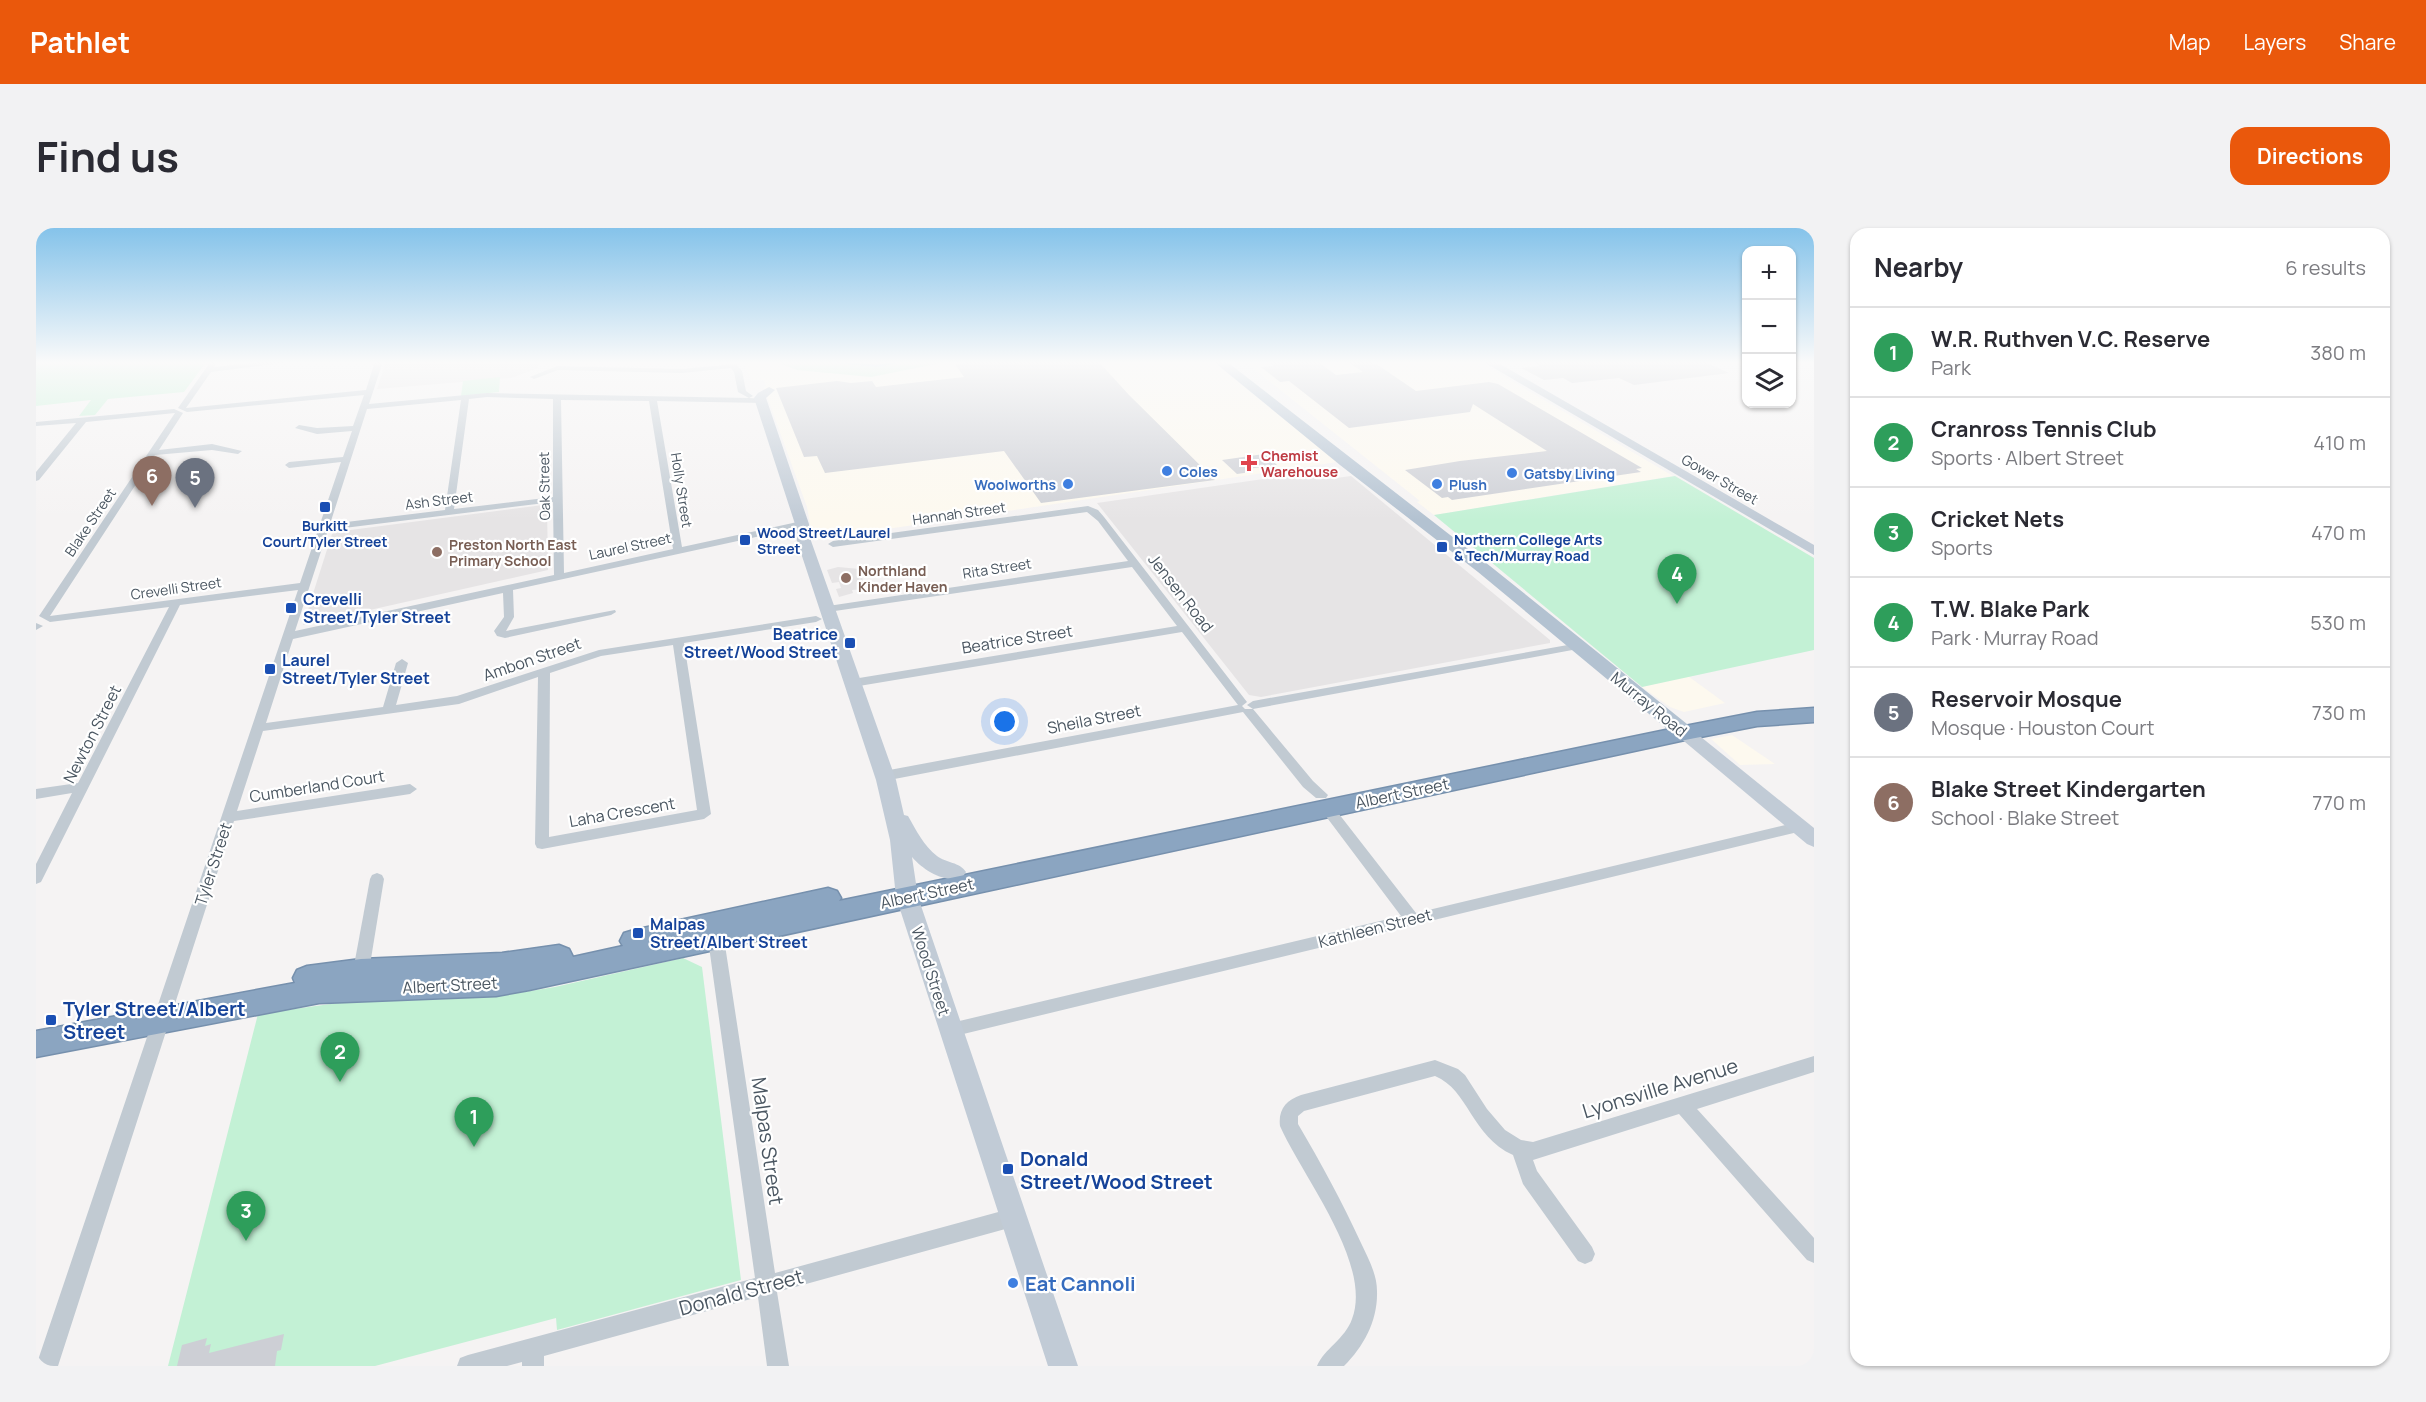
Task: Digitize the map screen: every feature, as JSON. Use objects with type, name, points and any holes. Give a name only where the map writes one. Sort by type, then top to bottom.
[{"type":"highway","name":"Albert Street","points":[[36,1029],[319,991],[499,974],[715,932],[1144,839],[1319,796],[1516,761],[1678,727],[1814,705]]},
{"type":"highway","name":"Albert Street","points":[[1781,711],[1814,715]]},
{"type":"highway","name":"Albert Street","points":[[905,889],[954,872],[1144,839]]},
{"type":"highway","name":"Albert Street","points":[[36,1044],[166,1012],[258,985],[360,971],[499,974]]},
{"type":"main road","name":"Murray Road","points":[[1290,414],[1352,461]]},
{"type":"main road","name":"Murray Road","points":[[1297,414],[1678,727]]},
{"type":"street","points":[[36,424],[140,414]]},
{"type":"street","name":"Blake Street","points":[[40,622],[154,453],[178,414]]},
{"type":"street","name":"Tyler Street","points":[[47,1366],[166,1012],[228,816],[362,414]]},
{"type":"street","points":[[449,513],[463,414]]},
{"type":"street","name":"Oak Street","points":[[557,414],[559,577]]},
{"type":"street","name":"Holly Street","points":[[655,414],[678,551]]},
{"type":"street","name":"Wood Street","points":[[759,414],[884,776],[895,812],[905,889],[1063,1366]]},
{"type":"street","name":"Gower Street","points":[[1578,414],[1814,551]]},
{"type":"street","points":[[36,478],[83,420]]},
{"type":"street","points":[[299,428],[317,431],[357,428]]},
{"type":"street","points":[[154,453],[212,447],[238,451]]},
{"type":"street","points":[[289,465],[347,459]]},
{"type":"street","name":"Ash Street","points":[[324,528],[558,499]]},
{"type":"street","name":"Hannah Street","points":[[833,544],[1088,509]]},
{"type":"street","name":"Jensen Road","points":[[1088,509],[1095,512],[1246,707],[1319,796],[1412,920]]},
{"type":"street","name":"Laurel Street","points":[[289,636],[678,551],[799,530]]},
{"type":"street","name":"Rita Street","points":[[828,609],[1135,563]]},
{"type":"street","name":"Crevelli Street","points":[[40,622],[305,586]]},
{"type":"street","points":[[508,588],[509,616],[501,631],[501,634],[505,635],[611,612]]},
{"type":"street","name":"Newton Street","points":[[36,878],[176,603]]},
{"type":"street","name":"Ambon Street","points":[[258,728],[459,700],[599,653],[816,620]]},
{"type":"street","name":"Beatrice Street","points":[[853,683],[1186,628]]},
{"type":"street","name":"Laha Crescent","points":[[544,673],[542,844],[704,814],[678,641]]},
{"type":"street","name":"Sheila Street","points":[[884,776],[1579,646]]},
{"type":"street","points":[[388,710],[402,663]]},
{"type":"street","name":"Murray Road","points":[[1678,727],[1806,833]]},
{"type":"street","points":[[36,794],[84,787]]},
{"type":"street","name":"Cumberland Court","points":[[228,816],[411,789]]},
{"type":"street","points":[[895,812],[930,864],[939,869],[954,872]]},
{"type":"street","name":"Kathleen Street","points":[[951,1030],[1412,920],[1806,833]]},
{"type":"street","points":[[360,971],[377,879]]},
{"type":"street","name":"Malpas Street","points":[[715,932],[778,1366]]},
{"type":"street","name":"Lyonsville Avenue","points":[[1520,1150],[1543,1149],[1814,1064]]},
{"type":"street","points":[[1328,1366],[1342,1356],[1355,1337],[1364,1313],[1367,1291],[1363,1271],[1333,1202],[1289,1126],[1287,1116],[1293,1107],[1301,1103],[1435,1068],[1452,1075],[1459,1081],[1493,1130],[1509,1146],[1520,1150],[1530,1177],[1585,1254]]},
{"type":"street","points":[[1681,1104],[1814,1253]]},
{"type":"street","name":"Donald Street","points":[[468,1366],[533,1357],[766,1285],[1013,1218]]},
{"type":"shaded area","points":[[773,414],[1278,414],[1337,462],[813,540],[807,507]]},
{"type":"shaded area","points":[[1311,414],[1568,414],[1673,476],[1434,515],[1417,502],[1420,501]]},
{"type":"shaded area","points":[[1319,471],[1329,479],[1351,476],[1550,640],[1550,643],[1261,697],[1249,695],[1097,503]]},
{"type":"shaded area","name":"Preston North East Primary School","points":[[547,506],[548,570],[303,625],[332,534],[335,532]]},
{"type":"shaded area","name":"Northland Kinder Haven","points":[[838,567],[860,569],[865,589],[852,590],[853,593],[839,597],[836,589],[841,588],[839,582],[832,583],[827,570]]},
{"type":"shaded area","points":[[1688,676],[1725,703],[1684,712],[1670,707],[1642,687]]},
{"type":"shaded area","points":[[1732,735],[1775,764],[1740,765],[1711,739]]},
{"type":"green space","points":[[1675,476],[1814,558],[1814,650],[1642,687],[1434,515]]},
{"type":"green space","points":[[683,958],[702,967],[741,1280],[557,1330],[556,1318],[375,1366],[168,1366],[258,1014],[352,1001],[452,999],[524,992]]},
{"type":"building","points":[[787,414],[1148,414],[1215,480],[1041,503],[1004,451],[825,473],[817,456],[804,457]]},
{"type":"building","points":[[1331,414],[1454,414],[1349,428]]},
{"type":"building","points":[[1489,414],[1550,414],[1642,468],[1636,469],[1641,472],[1452,500],[1448,497],[1442,498],[1405,470],[1460,461],[1547,451]]},
{"type":"building","name":"Chemist Warehouse","points":[[1264,454],[1277,465],[1247,469],[1251,472],[1237,474],[1222,460]]},
{"type":"building","points":[[284,1334],[281,1350],[277,1351],[275,1366],[177,1366],[182,1345],[207,1338],[205,1346],[211,1344],[209,1353]]},
{"type":"place","name":"Chemist Warehouse","points":[[1249,463]]},
{"type":"place","name":"Coles","points":[[1167,471]]},
{"type":"place","name":"Gatsby Living","points":[[1512,473]]},
{"type":"place","name":"Woolworths","points":[[1068,484]]},
{"type":"place","name":"Plush","points":[[1437,484]]},
{"type":"place","name":"Blake Street Kindergarten","points":[[152,506]]},
{"type":"place","name":"Burkitt Court/Tyler Street","points":[[325,507]]},
{"type":"place","name":"Reservoir Mosque","points":[[195,508]]},
{"type":"place","name":"Wood Street/Laurel Street","points":[[745,540]]},
{"type":"place","name":"Northern College Arts & Tech/Murray Road","points":[[1442,547]]},
{"type":"place","name":"Preston North East Primary School","points":[[437,552]]},
{"type":"place","name":"Northland Kinder Haven","points":[[846,578]]},
{"type":"place","name":"T.W. Blake Park","points":[[1677,604]]},
{"type":"place","name":"Crevelli Street/Tyler Street","points":[[291,608]]},
{"type":"place","name":"Beatrice Street/Wood Street","points":[[850,643]]},
{"type":"place","name":"Laurel Street/Tyler Street","points":[[270,669]]},
{"type":"place","name":"Malpas Street/Albert Street","points":[[638,933]]},
{"type":"place","name":"Tyler Street/Albert Street","points":[[51,1020]]},
{"type":"place","name":"Cranross Tennis Club","points":[[340,1082]]},
{"type":"place","name":"W.R. Ruthven V.C. Reserve","points":[[474,1147]]},
{"type":"place","name":"Donald Street/Wood Street","points":[[1008,1169]]},
{"type":"place","name":"Cricket Nets","points":[[246,1241]]},
{"type":"place","name":"Eat Cannoli","points":[[1013,1283]]}]
